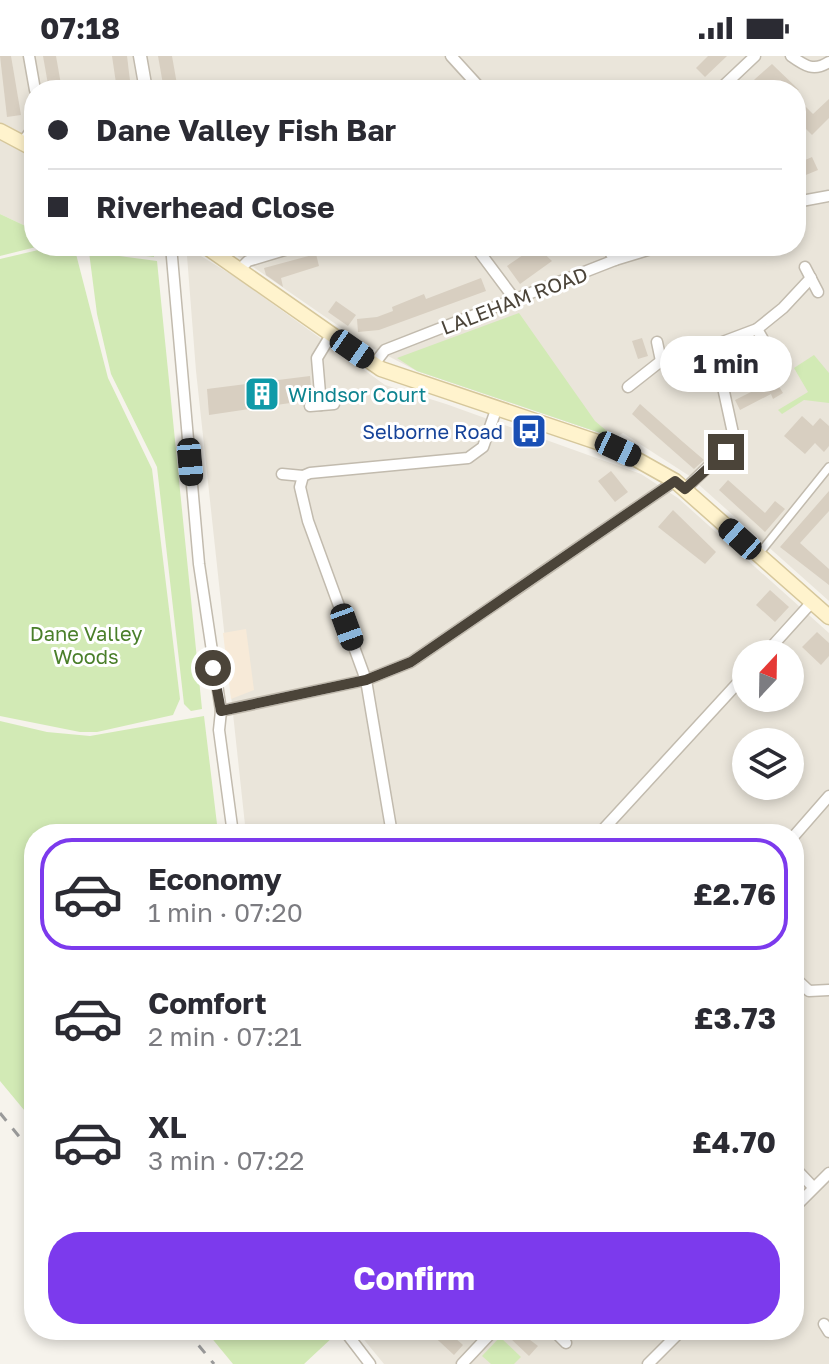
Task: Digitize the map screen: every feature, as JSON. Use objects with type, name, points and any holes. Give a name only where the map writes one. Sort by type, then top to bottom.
[{"type":"main road","points":[[0,131],[24,144]]},
{"type":"main road","points":[[219,256],[374,364],[400,377],[618,449],[680,485],[829,617]]},
{"type":"street","points":[[29,56],[33,80]]},
{"type":"street","points":[[140,56],[144,80]]},
{"type":"street","points":[[451,56],[473,80]]},
{"type":"street","points":[[729,80],[754,56]]},
{"type":"street","points":[[791,56],[810,68],[820,68],[829,62]]},
{"type":"street","points":[[806,200],[829,196]]},
{"type":"street","points":[[172,256],[199,564],[221,711],[219,730],[232,824]]},
{"type":"street","points":[[239,270],[248,261],[265,256]]},
{"type":"street","points":[[482,256],[516,301]]},
{"type":"street","points":[[612,256],[615,260]]},
{"type":"street","name":"LALEHAM ROAD","points":[[374,364],[385,350],[628,256]]},
{"type":"street","points":[[805,267],[818,292]]},
{"type":"street","points":[[628,387],[661,361],[714,346],[757,329],[783,308],[811,278]]},
{"type":"street","points":[[757,329],[776,362]]},
{"type":"street","points":[[331,335],[317,358],[316,405],[334,404]]},
{"type":"street","points":[[657,342],[661,361]]},
{"type":"street","points":[[221,711],[366,680],[411,662],[736,447],[714,346]]},
{"type":"street","points":[[282,474],[303,476],[468,458],[483,447],[496,410]]},
{"type":"street","points":[[758,555],[829,467]]},
{"type":"street","points":[[303,476],[300,487],[308,521],[366,680],[390,824]]},
{"type":"street","points":[[778,640],[812,602]]},
{"type":"street","points":[[608,824],[732,689]]},
{"type":"street","points":[[804,825],[829,796]]},
{"type":"street","points":[[804,986],[809,991],[829,990]]},
{"type":"street","points":[[804,1197],[829,1173]]},
{"type":"street","points":[[804,1178],[813,1187]]},
{"type":"street","points":[[352,1340],[370,1364]]},
{"type":"street","points":[[462,1364],[485,1340]]},
{"type":"street","points":[[563,1340],[566,1343]]},
{"type":"street","points":[[648,1364],[672,1340]]},
{"type":"shaded area","points":[[0,56],[829,56],[829,601],[688,475],[623,433],[615,438],[417,371],[363,343],[237,256],[806,256],[806,80],[24,80],[24,225],[0,214]]},
{"type":"shaded area","points":[[187,256],[201,256],[237,278],[385,385],[641,474],[678,498],[829,633],[829,1364],[384,1364],[364,1340],[804,1340],[804,824],[245,824],[196,371]]},
{"type":"shaded area","points":[[246,629],[254,690],[231,699],[223,633]]},
{"type":"green space","points":[[0,214],[24,225],[24,250],[0,256]]},
{"type":"green space","name":"Dane Valley Woods","points":[[24,253],[24,256],[77,256],[108,378],[152,469],[180,699],[173,715],[97,732],[80,732],[0,716],[0,259]]},
{"type":"green space","points":[[90,256],[157,261],[202,709],[191,711],[184,704],[157,467],[111,374],[97,314]]},
{"type":"green space","points":[[519,313],[595,421],[615,438],[417,371],[397,358]]},
{"type":"green space","points":[[814,355],[829,373],[829,403],[804,400],[782,414],[778,410],[808,392],[794,368]]},
{"type":"green space","points":[[204,716],[217,824],[24,824],[24,1110],[0,1081],[0,721],[47,732],[90,736]]},
{"type":"green space","points":[[213,1340],[330,1340],[304,1364],[233,1364]]},
{"type":"green space","points":[[497,1340],[503,1340],[521,1357],[514,1364],[491,1364],[482,1356]]},
{"type":"building","points":[[0,56],[11,56],[21,115],[7,117]]},
{"type":"building","points":[[43,56],[56,56],[60,80],[47,80]]},
{"type":"building","points":[[112,56],[127,56],[130,80],[116,80]]},
{"type":"building","points":[[158,56],[172,56],[176,80],[162,80]]},
{"type":"building","points":[[708,56],[727,56],[705,77],[696,68]]},
{"type":"building","points":[[772,64],[789,80],[754,80]]},
{"type":"building","points":[[829,99],[829,118],[812,135],[806,129],[806,107],[813,114]]},
{"type":"building","points":[[812,157],[818,170],[806,175],[806,160]]},
{"type":"building","points":[[309,256],[316,256],[319,266],[281,278],[283,287],[266,275],[264,268]]},
{"type":"building","points":[[522,256],[547,256],[552,261],[520,284],[507,266]]},
{"type":"building","points":[[481,278],[486,291],[379,330],[358,332],[357,319],[377,317],[424,294],[426,299]]},
{"type":"building","points":[[336,301],[356,315],[348,326],[328,312]]},
{"type":"building","points":[[642,338],[648,356],[638,359],[632,341]]},
{"type":"building","name":"Windsor Court","points":[[310,376],[312,398],[209,415],[207,389]]},
{"type":"building","points":[[775,380],[783,393],[773,399],[771,394],[740,410],[735,400]]},
{"type":"building","points":[[640,404],[704,460],[694,469],[632,414]]},
{"type":"building","points":[[802,416],[813,426],[820,418],[829,426],[829,446],[824,452],[815,443],[805,454],[784,436]]},
{"type":"building","points":[[611,471],[628,492],[615,502],[598,481]]},
{"type":"building","points":[[728,480],[765,513],[775,501],[785,509],[765,532],[719,490]]},
{"type":"building","points":[[829,491],[829,511],[800,543],[829,569],[829,585],[780,547]]},
{"type":"building","points":[[673,510],[716,552],[705,564],[658,527]]},
{"type":"building","points":[[770,590],[789,607],[775,622],[756,605]]},
{"type":"building","points":[[817,632],[829,643],[829,656],[821,665],[804,649]]},
{"type":"building","points":[[438,1340],[457,1340],[463,1345],[454,1355]]},
{"type":"building","points":[[512,1340],[530,1340],[538,1346],[529,1356]]},
{"type":"railway","points":[[0,1113],[24,1143]]},
{"type":"railway","points":[[194,1340],[214,1364]]},
{"type":"place","name":"Windsor Court","points":[[262,394]]},
{"type":"place","name":"Selborne Road","points":[[529,431]]},
{"type":"route","points":[[213,668],[221,711],[366,680],[411,662],[675,481],[685,489],[726,452]]}]
